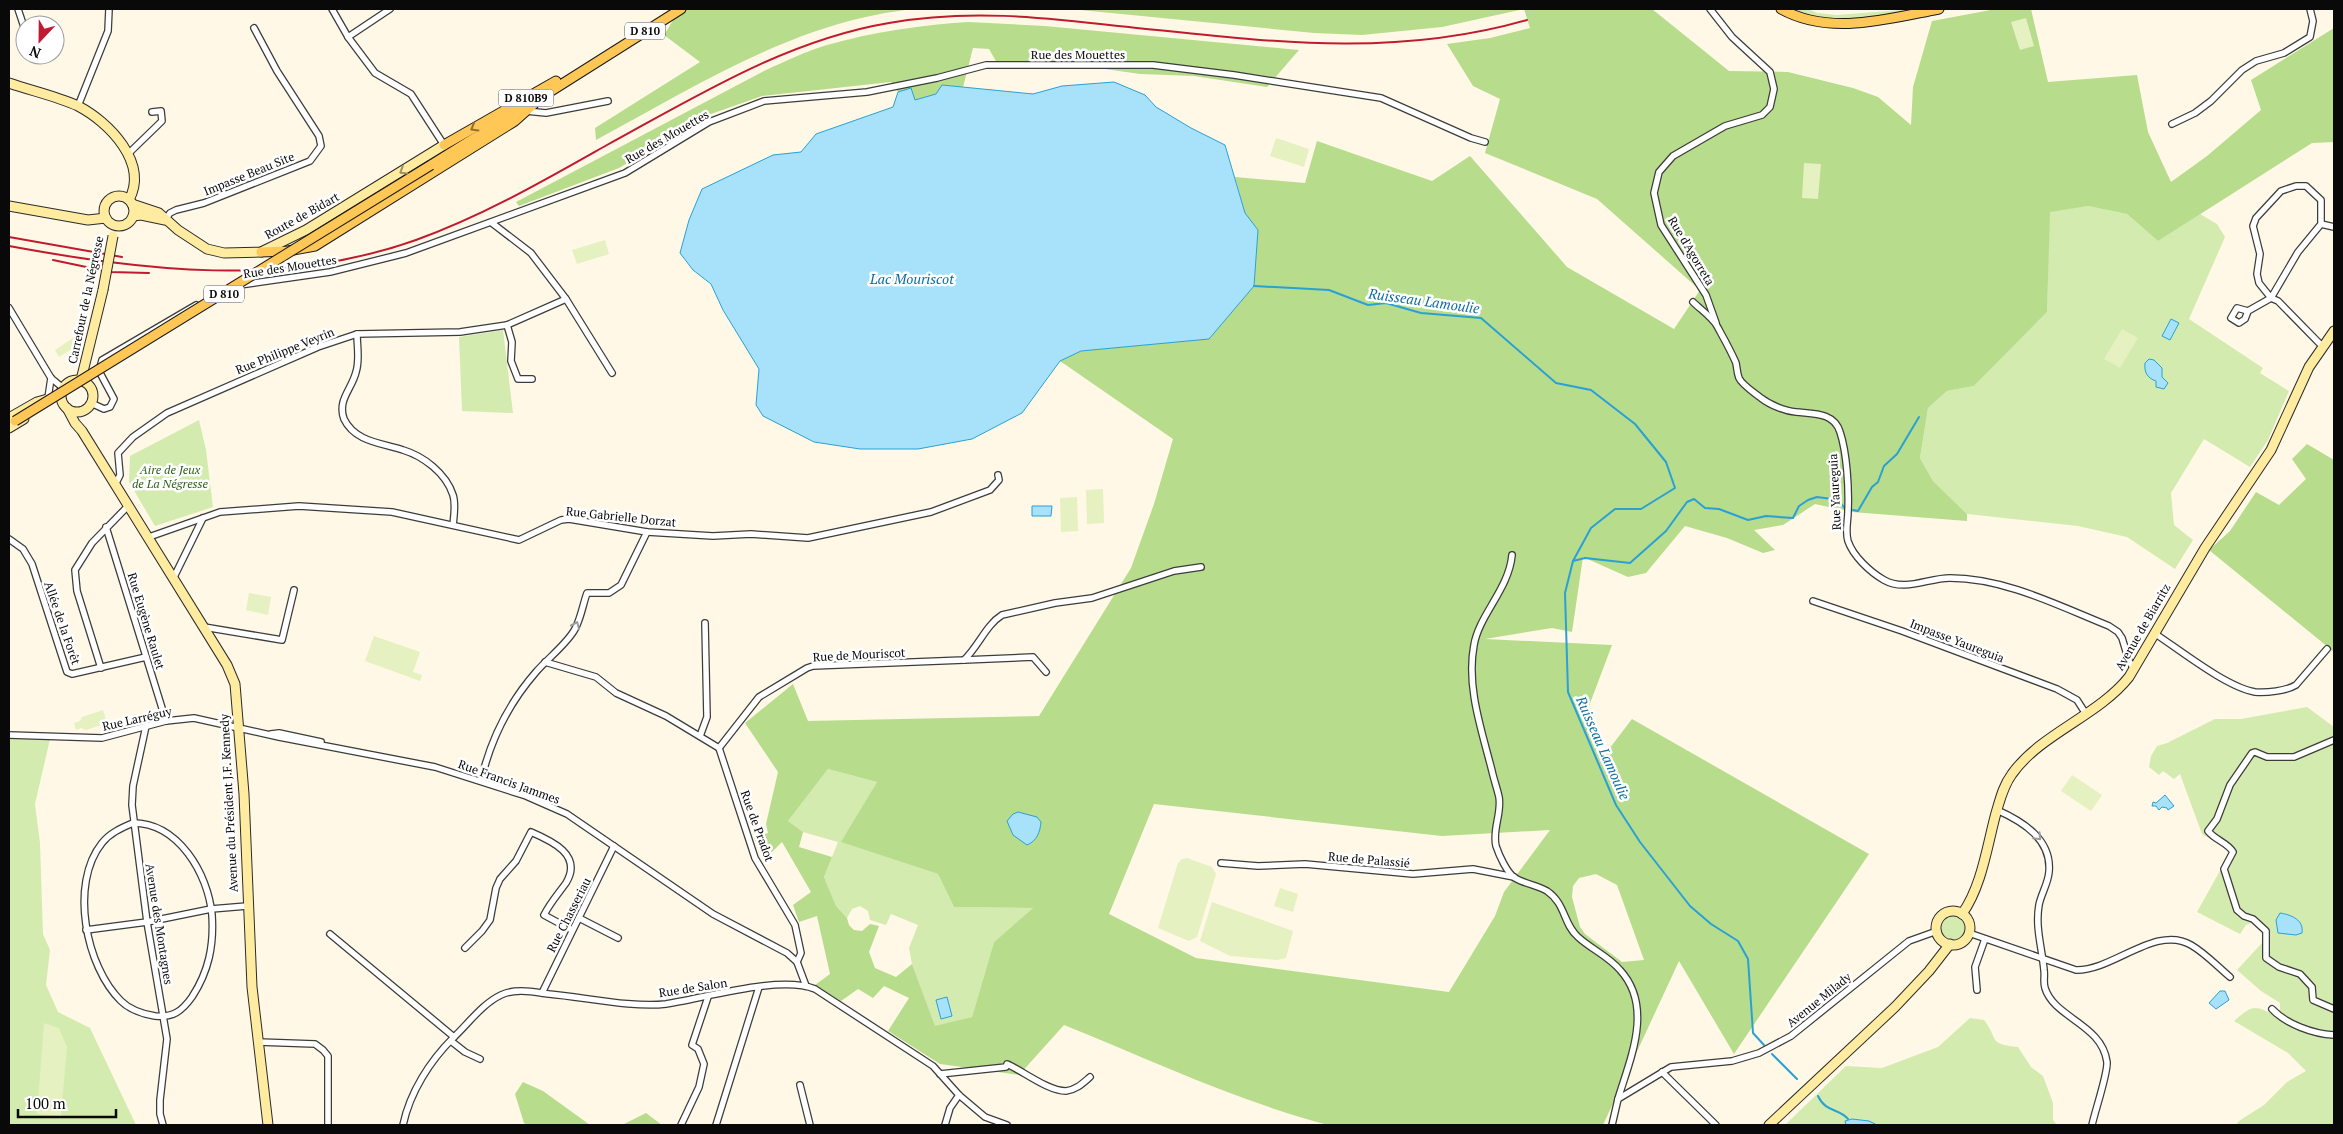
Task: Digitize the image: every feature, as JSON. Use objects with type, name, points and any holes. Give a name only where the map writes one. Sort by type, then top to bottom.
[{"type":"main road","name":"D 810","points":[[9,427],[681,9]]},
{"type":"main road","points":[[1781,9],[1800,17],[1837,23],[1867,23],[1939,9]]},
{"type":"main road","name":"D 810B9","points":[[444,145],[546,86],[609,53]]},
{"type":"main road","points":[[9,83],[78,106],[115,135],[128,154],[135,177],[135,187],[131,202],[133,216],[128,223],[115,226],[106,218],[104,208],[110,199],[120,196],[131,202]]},
{"type":"main road","points":[[261,252],[288,251],[315,246],[515,121],[544,95]]},
{"type":"main road","name":"Route de Bidart","points":[[131,202],[159,212],[165,220],[198,244],[212,251],[261,252],[306,230],[444,145]]},
{"type":"main road","points":[[9,206],[88,220],[106,218]]},
{"type":"main road","name":"Route de Bidart","points":[[133,216],[165,220]]},
{"type":"main road","name":"Carrefour de la Négresse","points":[[81,380],[103,290],[115,226]]},
{"type":"main road","name":"Avenue de Biarritz","points":[[1962,914],[1976,886],[2006,784],[2021,763],[2114,694],[2134,669],[2205,548],[2271,450],[2309,368],[2322,346],[2334,331]]},
{"type":"main road","points":[[64,399],[71,381],[81,380],[92,389],[91,403],[82,412],[80,420],[82,431]]},
{"type":"main road","points":[[9,418],[48,398],[64,399],[82,412]]},
{"type":"main road","points":[[9,427],[48,404],[64,399]]},
{"type":"main road","name":"Avenue du Président J.F. Kennedy","points":[[64,399],[75,423],[149,536],[232,674],[235,684],[244,794],[247,906],[252,987],[268,1125]]},
{"type":"main road","points":[[1957,912],[1962,914],[1969,922],[1969,933],[1964,941],[1950,944],[1941,940],[1936,931],[1938,920],[1946,913],[1957,912]]},
{"type":"main road","points":[[1770,1125],[1895,1007],[1929,971],[1950,944]]},
{"type":"street","points":[[78,106],[108,31],[109,9]]},
{"type":"street","points":[[332,9],[348,37],[375,73],[411,94],[444,145]]},
{"type":"street","points":[[348,37],[390,9]]},
{"type":"street","name":"Rue d'Agorreta","points":[[1710,9],[1732,37],[1770,72],[1774,89],[1770,107],[1762,114],[1725,126],[1674,156],[1659,172],[1654,193],[1661,225],[1706,295],[1716,325],[1735,362],[1739,380]]},
{"type":"street","points":[[2172,124],[2195,113],[2211,101],[2242,70],[2256,60],[2284,53],[2310,37],[2313,21],[2310,9]]},
{"type":"street","name":"Impasse Beau Site","points":[[165,220],[170,213],[176,210],[204,203],[310,161],[321,146],[319,136],[277,71],[254,28]]},
{"type":"street","name":"Rue des Mouettes","points":[[91,403],[104,409],[110,407],[114,399],[99,372],[102,360],[226,287],[360,266],[406,253],[625,173],[709,122],[764,101],[867,92],[937,78],[986,65],[1153,65],[1244,76],[1381,98],[1471,138],[1485,142]]},
{"type":"street","points":[[526,111],[546,113],[608,101]]},
{"type":"street","points":[[128,154],[162,121],[161,111],[152,112]]},
{"type":"street","points":[[2248,311],[2271,298],[2298,252],[2322,224],[2321,200],[2306,186],[2296,186],[2281,191],[2256,218],[2253,226],[2260,254],[2257,274],[2259,283],[2271,298],[2278,301],[2322,346]]},
{"type":"street","points":[[492,223],[531,253],[566,299],[612,373]]},
{"type":"street","points":[[2322,224],[2334,227]]},
{"type":"street","name":"Rue Philippe Veyrin","points":[[116,484],[120,475],[118,453],[133,437],[167,413],[318,347],[357,334],[460,332],[507,325],[566,299]]},
{"type":"street","name":"Rue d'Agorreta","points":[[1693,302],[1716,325]]},
{"type":"street","points":[[9,308],[64,399]]},
{"type":"street","points":[[507,325],[512,342],[511,361],[518,379],[532,379]]},
{"type":"street","points":[[357,334],[357,371],[342,401],[344,417],[356,433],[382,446],[414,454],[438,472],[447,482],[453,494],[455,505],[453,525]]},
{"type":"street","points":[[48,398],[51,378]]},
{"type":"street","name":"Rue Yaureguia","points":[[1739,380],[1762,399],[1780,408],[1795,412],[1818,412],[1832,419],[1840,431],[1844,453],[1848,542],[1855,554],[1876,575],[1894,584],[1904,585],[1948,578],[1968,579],[2006,587],[2027,594],[2109,626],[2118,632],[2134,669]]},
{"type":"street","name":"Rue Gabrielle Dorzat","points":[[149,536],[220,512],[237,509],[333,506],[392,512],[519,540],[560,520],[569,519],[647,532],[713,536],[751,534],[808,538],[931,512],[990,490],[999,480],[998,475]]},
{"type":"street","points":[[101,668],[74,578],[77,564],[92,542],[129,505]]},
{"type":"street","points":[[174,577],[203,518]]},
{"type":"street","points":[[183,525],[192,537]]},
{"type":"street","name":"Rue Eugène Raulet","points":[[106,527],[166,721]]},
{"type":"street","points":[[481,781],[501,724],[535,673],[575,630],[587,593],[609,593],[621,585],[647,532]]},
{"type":"street","name":"Allée de la Forêt","points":[[9,540],[23,549],[32,564],[67,672],[72,674],[146,657]]},
{"type":"street","points":[[1512,555],[1510,568],[1477,634],[1474,644],[1472,672],[1476,709],[1499,796],[1496,845],[1501,858],[1514,877]]},
{"type":"street","points":[[964,660],[974,651],[996,619],[1002,615],[1055,603],[1092,598],[1174,571],[1201,566]]},
{"type":"street","points":[[204,627],[282,640],[294,590]]},
{"type":"street","name":"Impasse Yaureguia","points":[[1812,601],[1902,630],[2058,689],[2077,700],[2086,714]]},
{"type":"street","points":[[700,736],[707,717],[705,623]]},
{"type":"street","points":[[2154,633],[2228,682],[2255,692],[2290,689],[2296,685],[2327,649]]},
{"type":"street","name":"Rue de Mouriscot","points":[[719,748],[760,697],[813,666],[1033,657],[1046,672]]},
{"type":"street","points":[[545,662],[596,677],[616,693],[666,716],[719,748]]},
{"type":"street","name":"Rue Larréguy","points":[[9,734],[89,739],[113,736],[166,721],[194,718],[239,726]]},
{"type":"street","name":"Avenue des Montagnes","points":[[146,726],[132,786],[133,822],[147,922],[164,1017],[166,1054],[160,1100],[160,1114],[163,1125]]},
{"type":"street","name":"Rue Francis Jammes","points":[[239,726],[279,737],[435,767],[481,781],[555,808],[584,824],[713,914],[787,953],[797,962]]},
{"type":"street","points":[[2334,740],[2294,757],[2267,757],[2256,752],[2252,753],[2230,785],[2217,819],[2208,831],[2215,839],[2231,848],[2233,852],[2224,869],[2226,879],[2237,910],[2244,916],[2253,919],[2266,931],[2266,958],[2279,967],[2300,974],[2312,987],[2313,1000],[2334,1009]]},
{"type":"street","name":"Rue de Pradot","points":[[719,748],[755,858],[795,925],[801,953],[797,962]]},
{"type":"street","points":[[1997,810],[2025,825],[2036,833],[2044,843],[2049,871],[2038,912],[2044,986],[2052,1001],[2094,1034],[2107,1062],[2092,1125]]},
{"type":"street","points":[[133,822],[159,827],[170,834],[185,849],[205,884],[211,909],[212,940],[204,980],[183,1010],[164,1017],[141,1014],[122,1002],[109,986],[95,960],[86,930],[85,900],[88,874],[96,853],[102,843],[116,830],[133,822]]},
{"type":"street","points":[[465,948],[490,920],[496,888],[500,879],[516,861],[530,832],[550,840],[567,852],[571,868],[567,882],[551,901],[544,916],[572,930]]},
{"type":"street","name":"Rue Chasseriau","points":[[542,993],[614,846]]},
{"type":"street","name":"Rue de Palassié","points":[[1222,863],[1258,866],[1305,864],[1413,874],[1473,869],[1514,877],[1544,889],[1560,903],[1570,928],[1578,937],[1620,970],[1631,989],[1638,1024],[1636,1038],[1612,1125]]},
{"type":"street","points":[[86,930],[147,922],[211,909],[247,906]]},
{"type":"street","points":[[579,918],[618,938]]},
{"type":"street","name":"Avenue Milady","points":[[1618,1100],[1671,1067],[1743,1058],[1759,1053],[1791,1036],[1909,941],[1936,931]]},
{"type":"street","points":[[1969,933],[2076,970],[2086,970],[2163,939],[2190,944],[2230,977]]},
{"type":"street","points":[[330,934],[453,1039],[465,1052],[480,1059]]},
{"type":"street","points":[[1978,990],[1975,967],[1985,939]]},
{"type":"street","points":[[797,962],[806,986]]},
{"type":"street","name":"Rue de Salon","points":[[403,1125],[420,1082],[434,1058],[491,1001],[503,994],[520,991],[648,1005],[708,997],[759,987],[806,986],[815,989],[925,1061],[984,1117],[1007,1125]]},
{"type":"street","points":[[716,1125],[759,987]]},
{"type":"street","points":[[681,1125],[699,1087],[704,1064],[698,1049],[692,1045],[708,997]]},
{"type":"street","points":[[2272,1008],[2278,1015],[2300,1027],[2316,1033],[2334,1035]]},
{"type":"street","points":[[258,1042],[315,1044],[324,1050],[328,1056],[328,1125]]},
{"type":"street","points":[[940,1074],[1006,1067],[1007,1064],[1049,1086],[1065,1091],[1079,1087],[1090,1077]]},
{"type":"street","points":[[1662,1072],[1716,1125]]},
{"type":"street","points":[[800,1085],[811,1125]]},
{"type":"street","points":[[945,1125],[950,1108],[959,1095]]},
{"type":"green space","points":[[680,9],[915,9],[872,16],[830,27],[789,41],[710,78],[596,140],[595,128],[700,62],[664,35]]},
{"type":"green space","points":[[1070,9],[1524,9],[1442,27],[1362,35],[1314,33]]},
{"type":"green space","points":[[1524,9],[1652,9],[1729,71],[1788,72],[1853,88],[1878,97],[1911,125],[1913,87],[1932,21],[1996,9],[2031,9],[2048,82],[2137,75],[2148,132],[2171,182],[2207,156],[2261,110],[2251,80],[2334,28],[2334,142],[2312,143],[2158,241],[2127,214],[2088,206],[2050,212],[2047,312],[1974,386],[1947,391],[1928,408],[1920,458],[1933,481],[1967,514],[1967,521],[1852,512],[1815,504],[1783,525],[1754,530],[1775,550],[1763,553],[1727,538],[1685,526],[1646,573],[1628,577],[1583,557],[1572,632],[1552,628],[1485,639],[1612,645],[1586,714],[1603,757],[1632,719],[1869,854],[1734,1054],[1679,961],[1603,1125],[1328,1125],[1227,1092],[1064,1025],[1019,1075],[940,1064],[888,1031],[909,998],[884,986],[873,998],[858,989],[841,1001],[815,985],[830,974],[817,916],[799,922],[793,905],[811,892],[782,842],[765,859],[754,838],[768,833],[766,824],[778,772],[745,723],[793,684],[808,721],[1039,716],[1131,568],[1154,504],[1173,439],[1060,361],[1081,351],[1209,339],[1254,286],[1258,230],[1245,213],[1235,177],[1305,183],[1317,141],[1432,181],[1470,156],[1567,267],[1674,329],[1700,290],[1597,199],[1485,153],[1500,99],[1473,86],[1447,44],[1490,38],[1530,28]],"holes":[[[828,769],[877,782],[841,842],[938,874],[954,907],[1033,908],[994,942],[972,1017],[935,1026],[912,964],[896,977],[875,968],[869,952],[879,926],[870,924],[862,931],[854,930],[849,925],[847,918],[836,906],[824,877],[832,857],[799,847],[803,832],[788,821]],[[1154,804],[1442,836],[1550,830],[1504,892],[1495,916],[1449,992],[1196,958],[1109,914]],[[1596,874],[1617,885],[1644,960],[1622,962],[1585,934],[1580,927],[1572,897],[1573,886],[1579,878]]]},
{"type":"green space","points":[[1794,9],[1808,9],[1817,13],[1837,15],[1914,9],[1869,17],[1839,19],[1809,14]]},
{"type":"green space","points":[[2026,18],[2034,46],[2020,50],[2011,22]]},
{"type":"green space","points":[[968,22],[1045,26],[1299,50],[1267,87],[1194,76],[1140,74],[1056,62],[997,63],[989,49],[973,48],[963,87],[942,85],[937,94],[915,100],[911,89],[898,92],[891,82],[762,96],[711,114],[619,168],[519,206],[516,202],[766,70],[804,53],[844,40],[879,33],[915,27]]},
{"type":"green space","points":[[1276,138],[1309,149],[1304,167],[1270,156]]},
{"type":"green space","points":[[1804,163],[1821,164],[1818,199],[1802,198]]},
{"type":"green space","points":[[2088,206],[2127,214],[2158,241],[2200,214],[2217,224],[2225,237],[2189,319],[2263,368],[2260,373],[2289,391],[2268,440],[2250,467],[2204,439],[2171,493],[2174,525],[2193,540],[2175,569],[2127,537],[2078,526],[1967,514],[1933,481],[1920,458],[1928,408],[1947,391],[1974,386],[2047,312],[2049,211]]},
{"type":"green space","points":[[605,240],[609,254],[577,264],[572,250]]},
{"type":"green space","points":[[2122,329],[2138,338],[2120,368],[2104,359]]},
{"type":"green space","points":[[503,330],[513,413],[462,411],[459,337]]},
{"type":"green space","points":[[76,336],[83,342],[59,357],[55,350]]},
{"type":"green space","name":"Aire de Jeux de La Négresse","points":[[199,420],[206,450],[213,507],[155,526],[129,482],[130,456]]},
{"type":"green space","points":[[2307,444],[2334,460],[2334,652],[2209,550],[2230,531],[2256,492],[2279,505],[2306,479],[2292,459]]},
{"type":"green space","points":[[1103,489],[1104,523],[1087,524],[1086,490]]},
{"type":"green space","points":[[1077,497],[1078,531],[1061,532],[1060,498]]},
{"type":"green space","points":[[249,593],[271,597],[268,615],[246,610]]},
{"type":"green space","points":[[374,636],[420,652],[413,672],[422,675],[420,681],[365,661]]},
{"type":"green space","points":[[2307,707],[2334,727],[2334,1125],[2236,1125],[2239,1121],[2264,1105],[2287,1082],[2306,1071],[2288,1053],[2234,1021],[2254,1008],[2277,1017],[2280,1012],[2280,1003],[2261,991],[2237,970],[2262,943],[2265,936],[2263,930],[2252,923],[2246,925],[2240,934],[2197,912],[2231,851],[2202,834],[2180,774],[2174,779],[2163,771],[2159,775],[2149,767],[2151,756],[2157,746],[2167,743],[2215,719],[2241,719]]},
{"type":"green space","points":[[103,710],[107,723],[86,730],[81,728],[76,730],[74,723],[80,721],[82,717]]},
{"type":"green space","points":[[9,738],[50,739],[35,804],[40,843],[43,934],[50,950],[46,985],[58,1012],[90,1028],[136,1125],[9,1125]]},
{"type":"green space","points":[[828,769],[877,782],[842,842],[938,874],[954,907],[1033,908],[994,942],[972,1017],[935,1027],[912,964],[909,948],[918,925],[891,914],[886,925],[870,920],[868,911],[860,906],[852,909],[847,918],[836,906],[824,877],[838,842],[803,832],[788,821]]},
{"type":"green space","points":[[2072,775],[2102,795],[2091,811],[2061,791]]},
{"type":"green space","points":[[1187,858],[1212,867],[1216,874],[1197,937],[1189,941],[1158,928],[1178,863],[1182,859]]},
{"type":"green space","points":[[1280,888],[1298,894],[1293,912],[1274,906]]},
{"type":"green space","points":[[1212,902],[1293,931],[1286,958],[1277,960],[1230,956],[1200,941]]},
{"type":"green space","points":[[1953,916],[1958,917],[1964,923],[1964,933],[1958,939],[1953,940],[1948,939],[1942,933],[1941,928],[1942,923],[1948,917]]},
{"type":"green space","points":[[1970,1018],[1984,1020],[1998,1042],[2018,1047],[2031,1067],[2043,1076],[2053,1103],[2053,1120],[2057,1125],[1785,1125],[1846,1066],[1882,1068],[1938,1047]]},
{"type":"green space","points":[[44,1023],[59,1028],[67,1047],[61,1116],[37,1114]]},
{"type":"green space","points":[[523,1082],[543,1091],[590,1125],[527,1125],[524,1123],[515,1094]]},
{"type":"green space","points":[[646,1113],[662,1125],[622,1125]]},
{"type":"water","name":"Lac Mouriscot","points":[[1114,82],[1145,95],[1156,107],[1191,128],[1225,145],[1245,213],[1258,230],[1254,286],[1209,339],[1081,351],[1060,361],[1022,413],[972,439],[918,449],[860,449],[814,442],[763,416],[756,405],[759,369],[723,310],[711,284],[693,270],[680,253],[689,220],[702,189],[773,155],[801,152],[816,134],[893,107],[898,92],[911,88],[915,100],[936,94],[942,85],[1033,94],[1062,86]]},
{"type":"water","points":[[2171,319],[2179,323],[2170,340],[2162,336]]},
{"type":"water","points":[[2149,359],[2154,360],[2162,368],[2162,377],[2168,383],[2164,389],[2156,387],[2156,381],[2147,374],[2145,363]]},
{"type":"water","points":[[1032,506],[1052,506],[1051,516],[1032,516]]},
{"type":"water","points":[[2165,795],[2174,806],[2168,810],[2162,807],[2159,810],[2156,806],[2152,806],[2153,802],[2156,803]]},
{"type":"water","points":[[1018,812],[1037,817],[1041,822],[1037,836],[1027,845],[1013,835],[1007,821],[1013,814]]},
{"type":"water","points":[[2280,913],[2289,915],[2299,921],[2302,933],[2296,935],[2278,933],[2276,920]]},
{"type":"water","points":[[2220,991],[2225,991],[2229,1000],[2216,1009],[2209,1003]]},
{"type":"water","points":[[947,997],[952,1016],[941,1019],[936,1000]]},
{"type":"water","points":[[1852,1119],[1869,1121],[1877,1125],[1846,1125],[1845,1121]]},
{"type":"waterway","name":"Ruisseau Lamoulie","points":[[1254,286],[1329,290],[1368,305],[1386,303],[1421,313],[1481,318],[1556,383],[1591,390],[1635,424],[1666,462],[1675,488],[1641,509],[1615,509],[1591,528],[1573,561],[1565,593],[1568,692],[1616,805],[1640,842],[1690,906],[1711,924],[1738,941],[1748,959],[1753,1033],[1764,1045]]},
{"type":"waterway","points":[[1853,510],[1858,511],[1872,487],[1878,482],[1884,466],[1897,454],[1919,417]]},
{"type":"waterway","points":[[1573,561],[1585,558],[1630,563],[1666,531],[1687,502],[1694,499],[1705,508],[1719,509],[1748,520],[1766,516],[1793,518],[1799,506],[1817,497],[1839,500],[1845,509]]},
{"type":"waterway","name":"Ruisseau Lamoulie","points":[[1772,1054],[1797,1079]]},
{"type":"waterway","name":"Ruisseau Lamoulie","points":[[1818,1096],[1825,1105],[1848,1119]]},
{"type":"railway","points":[[9,246],[111,262],[162,268],[213,270],[264,270],[315,265],[365,255],[416,240],[490,209],[709,89],[779,56],[851,31],[889,23],[947,16],[1032,17],[1273,41],[1374,43],[1424,40],[1475,32],[1527,20]]},
{"type":"railway","points":[[9,237],[122,257]]},
{"type":"railway","points":[[53,260],[110,272],[149,273]]}]
